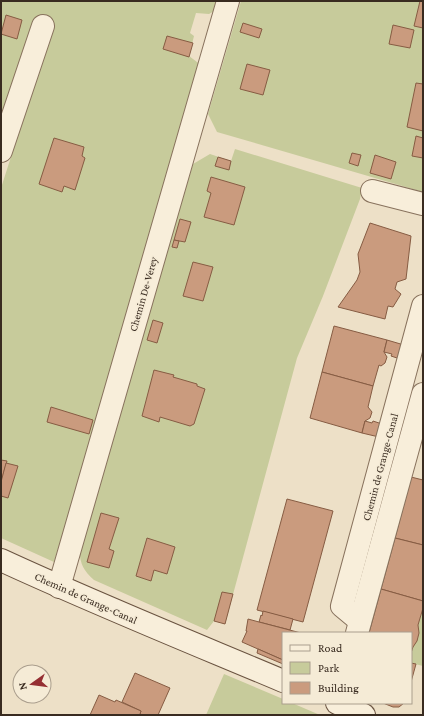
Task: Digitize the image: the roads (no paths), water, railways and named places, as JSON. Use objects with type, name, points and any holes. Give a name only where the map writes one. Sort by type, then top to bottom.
[{"type":"street","name":"Chemin De-Verey","points":[[59,586],[228,1]]},
{"type":"street","points":[[1,151],[43,26]]},
{"type":"street","points":[[372,191],[423,204]]},
{"type":"street","name":"Chemin de Grange-Canal","points":[[359,627],[342,606],[423,306]]},
{"type":"street","name":"Chemin de Grange-Canal","points":[[359,627],[423,394]]},
{"type":"street","name":"Chemin de Grange-Canal","points":[[1,560],[117,612],[282,681]]},
{"type":"street","points":[[339,704],[364,715]]}]
